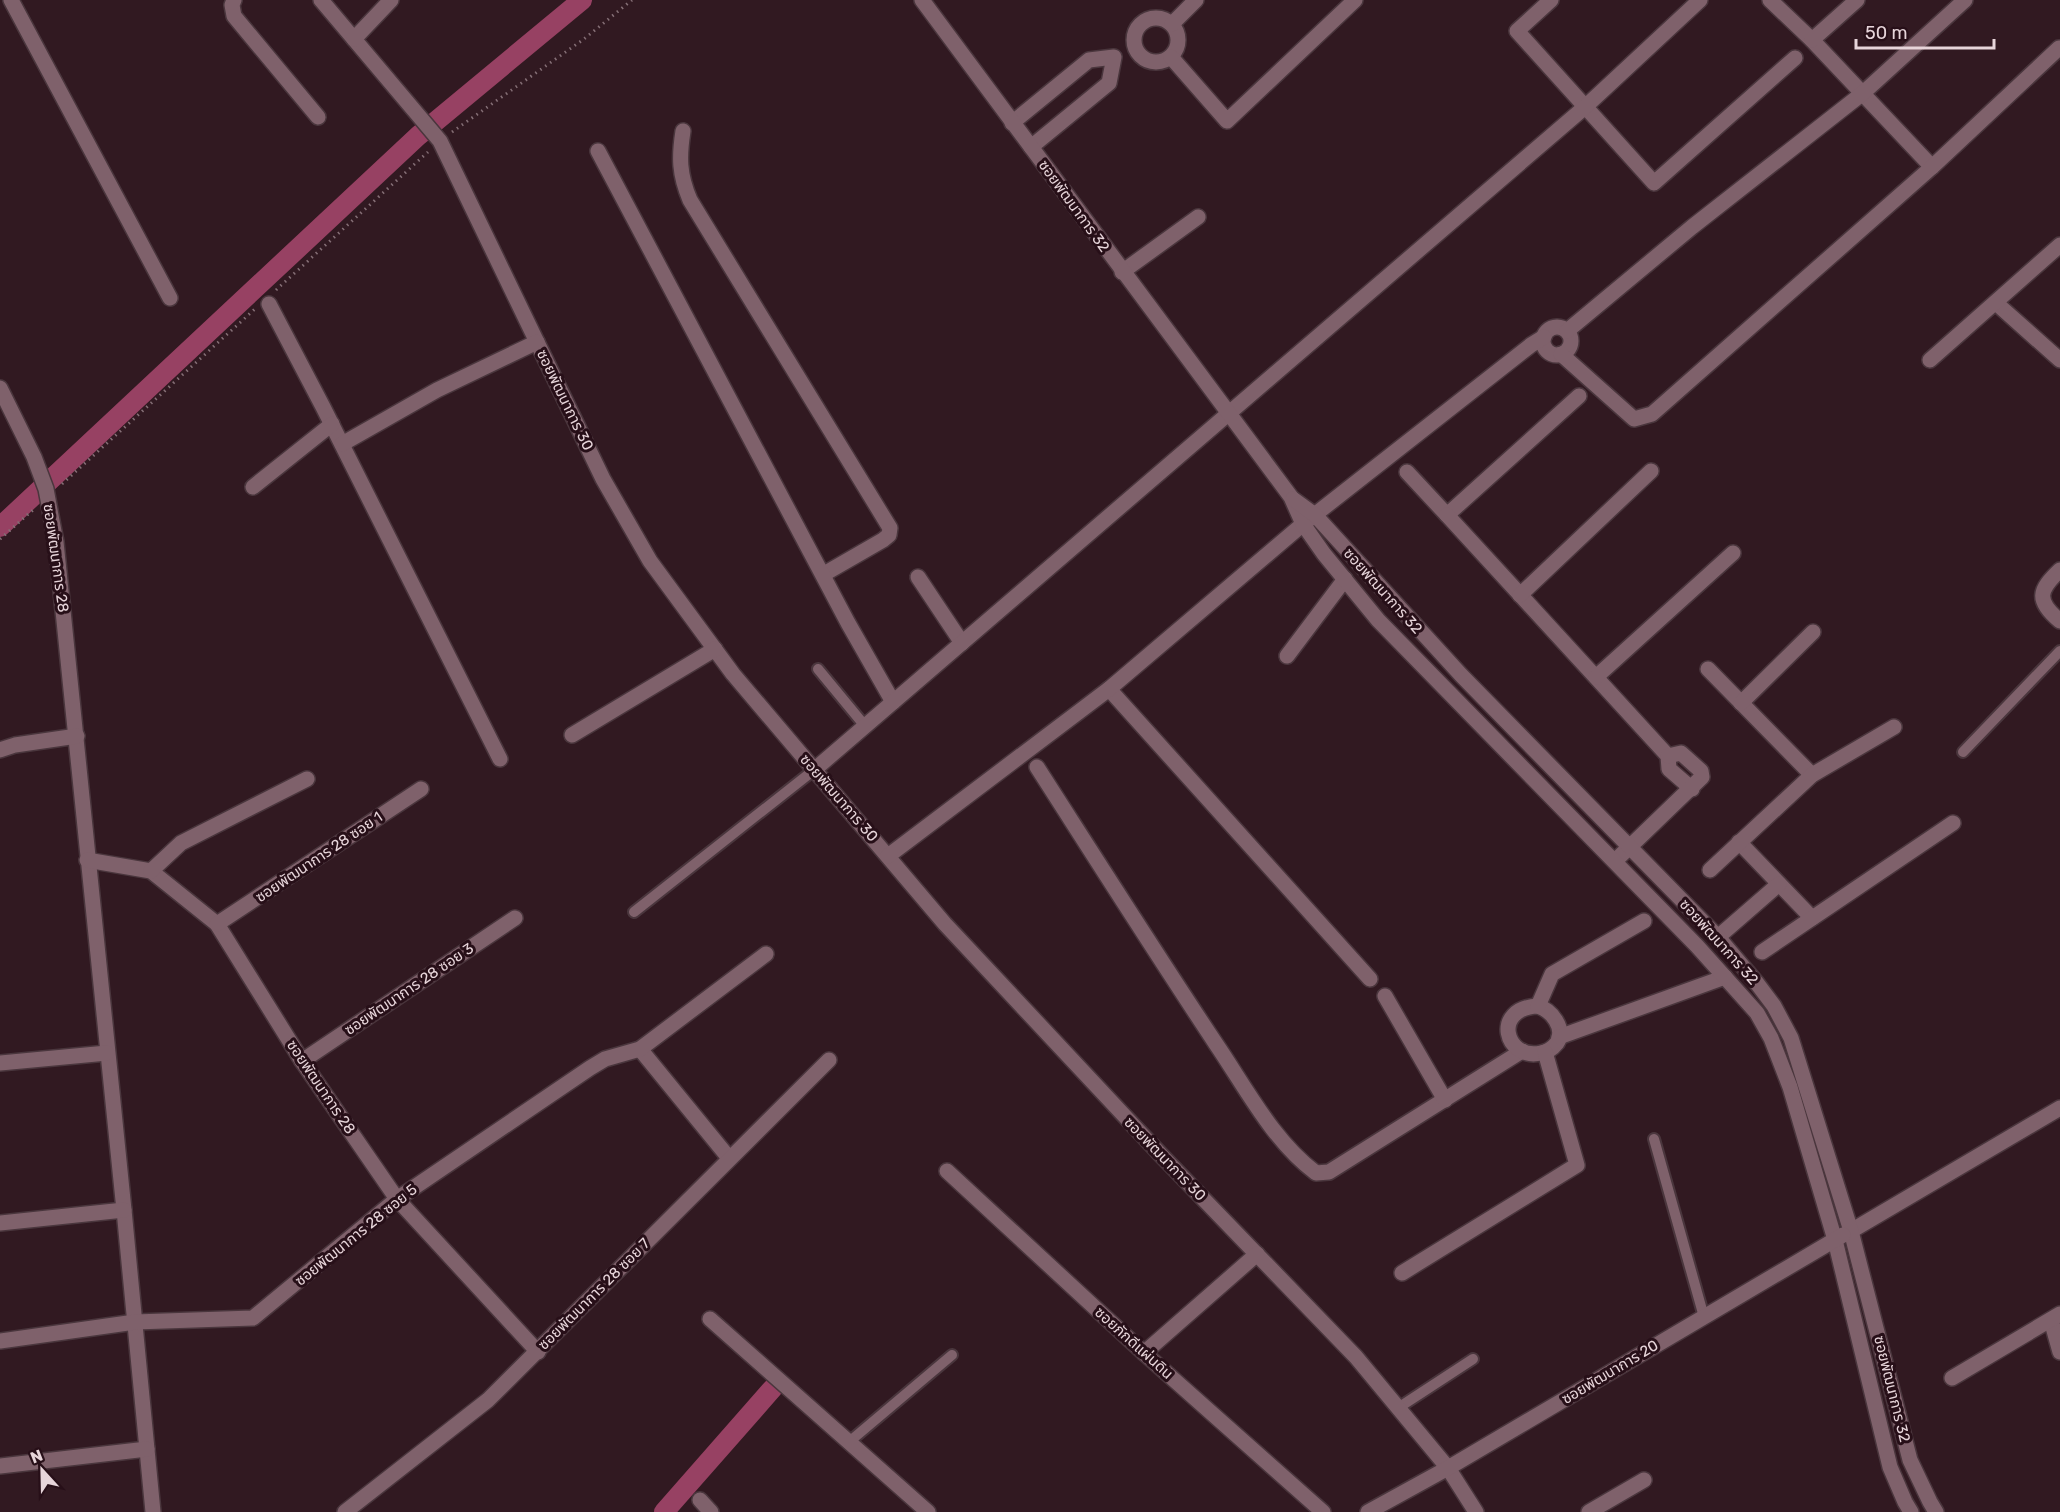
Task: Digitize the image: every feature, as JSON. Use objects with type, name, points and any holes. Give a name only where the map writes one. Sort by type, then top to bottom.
[{"type":"street","points":[[11,0],[170,298]]},
{"type":"street","points":[[234,0],[232,5],[234,16],[318,117]]},
{"type":"street","name":"ซอยพัฒนาการ 30","points":[[321,0],[440,141],[603,479],[651,561],[733,674],[945,924],[1154,1148],[1356,1357],[1448,1468],[1476,1512]]},
{"type":"street","points":[[354,39],[391,0]]},
{"type":"street","name":"ซอยพัฒนาการ 32","points":[[922,0],[1122,272],[1309,520],[1718,937],[1774,1006],[1791,1038],[1851,1230],[1910,1460],[1936,1512]]},
{"type":"street","points":[[1172,24],[1196,0]]},
{"type":"street","points":[[1170,57],[1227,121],[1355,0]]},
{"type":"street","points":[[1551,0],[1516,31],[1654,183],[1795,58]]},
{"type":"street","points":[[814,770],[1585,107],[1700,0]]},
{"type":"street","points":[[1770,0],[1812,40],[1932,167]]},
{"type":"street","points":[[1812,40],[1857,0]]},
{"type":"street","points":[[1567,331],[1692,227],[1863,93],[1965,0]]},
{"type":"street","points":[[1158,18],[1172,24],[1178,37],[1175,51],[1164,61],[1149,62],[1137,53],[1134,46],[1135,32],[1144,21],[1158,18]]},
{"type":"street","points":[[1012,123],[1089,60],[1114,57],[1134,46]]},
{"type":"street","points":[[1561,354],[1634,419],[1652,414],[1932,167],[2060,48]]},
{"type":"street","points":[[1031,147],[1109,82],[1114,57]]},
{"type":"street","points":[[683,131],[680,154],[682,181],[690,200],[890,528],[889,535],[883,540],[824,574]]},
{"type":"street","points":[[598,151],[848,623],[893,702]]},
{"type":"street","points":[[1122,272],[1198,217]]},
{"type":"street","points":[[1930,360],[2060,245]]},
{"type":"street","points":[[267,301],[332,424],[500,759]]},
{"type":"street","points":[[1996,303],[2060,360]]},
{"type":"street","points":[[888,855],[1109,689],[1309,520],[1544,337],[1548,331],[1554,327],[1567,331],[1571,337],[1571,344],[1561,354],[1553,354],[1547,350],[1544,337]]},
{"type":"street","points":[[342,444],[437,390],[537,342]]},
{"type":"street","name":"ซอยพัฒนาการ 28","points":[[0,388],[34,457],[47,494],[56,542],[153,1512]]},
{"type":"street","points":[[1447,515],[1579,396]]},
{"type":"street","points":[[253,487],[332,424]]},
{"type":"street","points":[[1520,595],[1651,471]]},
{"type":"street","points":[[1407,472],[1668,756],[1670,769],[1692,789],[1615,861]]},
{"type":"street","name":"ซอยพัฒนาการ 32","points":[[1309,520],[1324,554],[1378,620],[1615,861],[1757,1013],[1771,1038],[1790,1087],[1835,1240],[1890,1467],[1911,1512]]},
{"type":"street","points":[[1596,677],[1733,553]]},
{"type":"street","points":[[2060,570],[2043,589],[2042,597],[2046,606],[2060,621]]},
{"type":"street","points":[[918,577],[962,643]]},
{"type":"street","points":[[1287,656],[1345,579]]},
{"type":"street","points":[[1741,703],[1813,632]]},
{"type":"street","points":[[572,735],[715,648]]},
{"type":"street","points":[[1708,669],[1812,775]]},
{"type":"street","points":[[1446,691],[1461,675]]},
{"type":"street","points":[[1109,689],[1370,979]]},
{"type":"street","points":[[1710,870],[1812,775],[1894,727]]},
{"type":"street","points":[[0,750],[15,745],[77,736]]},
{"type":"street","points":[[1037,767],[1166,969],[1271,1126],[1299,1161],[1316,1173],[1329,1172],[1522,1051]]},
{"type":"street","points":[[151,871],[181,843],[308,779]]},
{"type":"street","name":"ซอยพัฒนาการ 28 ซอย 1","points":[[218,924],[421,789]]},
{"type":"street","points":[[1762,952],[1953,823]]},
{"type":"street","points":[[1739,842],[1812,918]]},
{"type":"street","name":"ซอยพัฒนาการ 28","points":[[87,860],[151,871],[218,924],[302,1061],[397,1198],[538,1352]]},
{"type":"street","points":[[1718,937],[1779,884]]},
{"type":"street","name":"ซอยพัฒนาการ 28 ซอย 3","points":[[302,1061],[515,918]]},
{"type":"street","points":[[1538,1006],[1552,974],[1644,921]]},
{"type":"street","points":[[729,1158],[640,1049],[766,954]]},
{"type":"street","points":[[1559,1037],[1725,977]]},
{"type":"street","points":[[1385,996],[1445,1100]]},
{"type":"street","points":[[1538,1006],[1546,1009],[1554,1018],[1559,1037],[1556,1044],[1545,1052],[1529,1054],[1522,1051],[1509,1037],[1509,1023],[1518,1011],[1538,1006]]},
{"type":"street","name":"ซอยพัฒนาการ 28 ซอย 5","points":[[0,1341],[135,1322],[253,1318],[397,1198],[590,1068],[605,1059],[640,1049]]},
{"type":"street","points":[[1402,1273],[1577,1165],[1545,1052]]},
{"type":"street","points":[[0,1063],[107,1053]]},
{"type":"street","name":"ซอยพัฒนาการ 28 ซอย 7","points":[[345,1512],[488,1400],[829,1060]]},
{"type":"street","name":"ซอยพัฒนาการ 20","points":[[1368,1512],[1448,1468],[2060,1108]]},
{"type":"street","name":"ซอยภักดีแผ่นดิน","points":[[947,1171],[1144,1353],[1323,1512]]},
{"type":"street","points":[[0,1223],[124,1210]]},
{"type":"street","points":[[1144,1353],[1257,1254]]},
{"type":"street","points":[[1952,1378],[2056,1317],[2060,1352]]},
{"type":"street","points":[[710,1318],[928,1512]]},
{"type":"street","points":[[1872,1391],[1891,1386]]},
{"type":"street","points":[[0,1466],[147,1449]]},
{"type":"street","points":[[1589,1512],[1644,1480]]},
{"type":"street","points":[[700,1500],[711,1512]]},
{"type":"lane","points":[[1963,752],[2060,651]]},
{"type":"lane","points":[[818,669],[865,726]]},
{"type":"lane","points":[[634,912],[814,770]]},
{"type":"lane","points":[[1654,1139],[1704,1317]]},
{"type":"lane","points":[[849,1442],[952,1355]]},
{"type":"lane","points":[[1398,1408],[1473,1359]]},
{"type":"path","points":[[0,539],[47,494],[267,301],[440,141],[584,39],[632,0]]},
{"type":"waterway","points":[[0,527],[418,136],[582,0]]},
{"type":"waterway","points":[[664,1512],[773,1388]]}]
